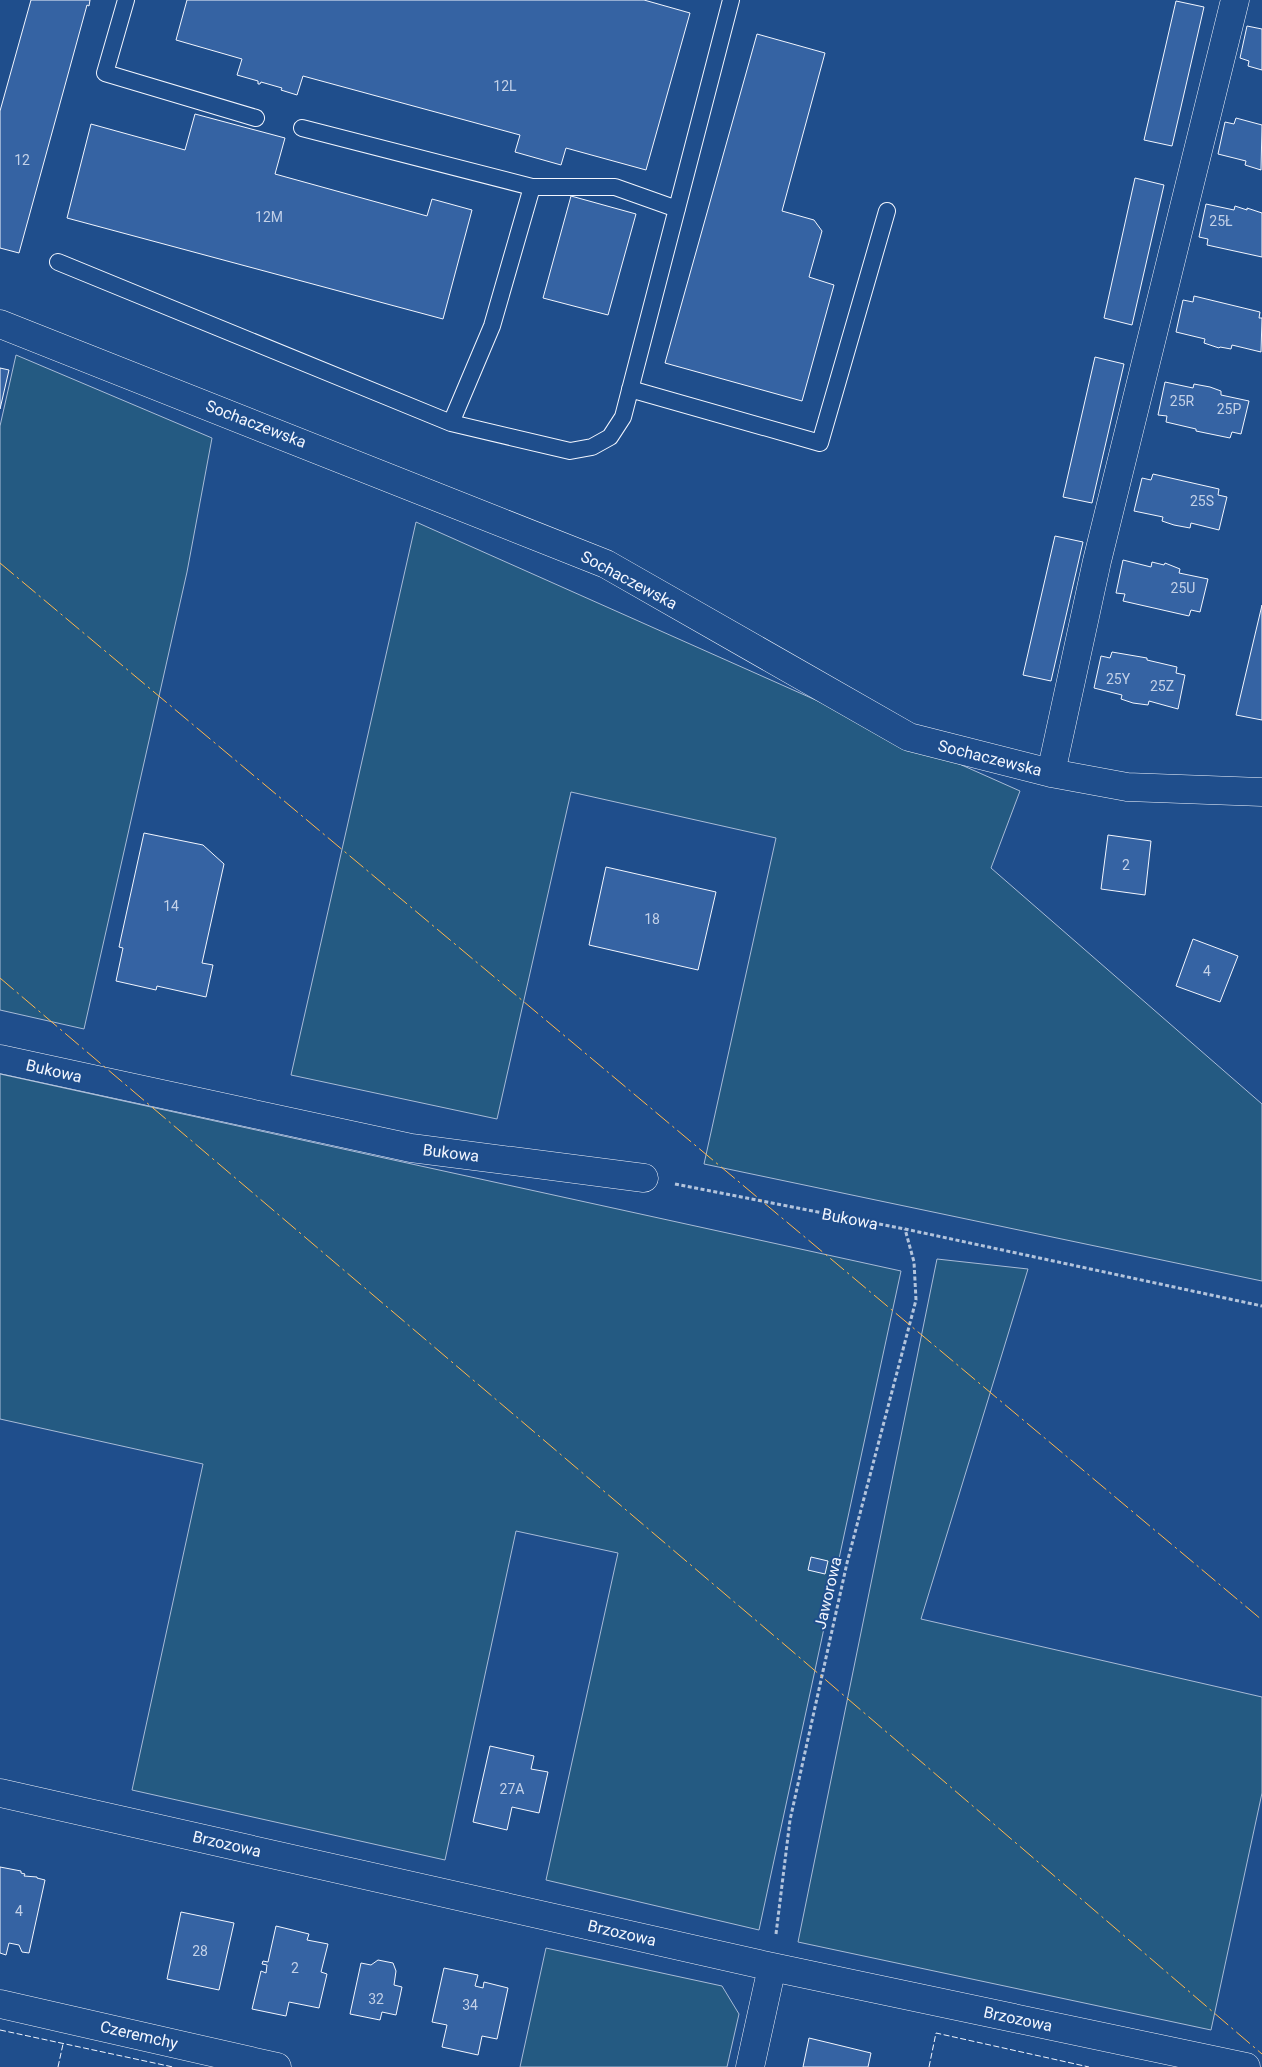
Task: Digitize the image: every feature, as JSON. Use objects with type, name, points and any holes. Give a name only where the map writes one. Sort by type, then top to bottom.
[{"type":"street","points":[[1051,773],[1097,560],[1235,0]]},
{"type":"street","name":"Sochaczewska","points":[[0,324],[606,564],[909,737],[1051,773],[1127,787],[1262,792]]},
{"type":"street","name":"Bukowa","points":[[0,1059],[411,1148],[644,1178]]},
{"type":"street","name":"Brzozowa","points":[[0,1792],[772,1967],[1235,2066]]},
{"type":"street","points":[[750,2067],[772,1967]]},
{"type":"street","name":"Czeremchy","points":[[0,2004],[277,2067]]},
{"type":"lane","points":[[126,0],[105,73],[256,118]]},
{"type":"lane","points":[[58,262],[451,423],[570,451],[592,447],[610,437],[622,417],[676,210],[726,1]]},
{"type":"lane","points":[[302,128],[532,187],[616,187],[676,210]]},
{"type":"lane","points":[[451,423],[492,326],[532,187]]},
{"type":"lane","points":[[630,389],[820,442],[887,211]]},
{"type":"path","name":"Bukowa","points":[[644,1178],[905,1229],[1262,1306]]},
{"type":"path","name":"Jaworowa","points":[[772,1967],[790,1820],[847,1563],[916,1300],[914,1262],[905,1229]]},
{"type":"shaded area","points":[[16,355],[212,438],[187,572],[84,1029],[0,1010],[0,426]]},
{"type":"shaded area","points":[[416,522],[1020,791],[991,868],[1262,1104],[1262,1281],[704,1164],[776,838],[571,792],[497,1119],[291,1075]]},
{"type":"shaded area","points":[[0,1074],[901,1271],[759,1930],[546,1880],[618,1553],[516,1531],[445,1860],[132,1790],[203,1464],[0,1419]]},
{"type":"shaded area","points":[[937,1259],[1028,1269],[921,1619],[1262,1697],[1262,1793],[1211,2030],[798,1942]]},
{"type":"shaded area","points":[[546,1948],[722,1986],[739,2014],[727,2067],[520,2067]]},
{"type":"building","points":[[31,0],[90,0],[89,6],[87,5],[19,253],[0,248],[0,111]]},
{"type":"building","points":[[187,0],[644,0],[690,13],[646,170],[566,148],[561,165],[515,152],[520,135],[303,76],[297,95],[261,82],[258,84],[258,81],[237,75],[242,59],[176,40]]},
{"type":"building","points":[[1176,1],[1204,7],[1172,146],[1144,140]]},
{"type":"building","points":[[1247,26],[1262,29],[1262,70],[1248,66],[1249,61],[1240,58]]},
{"type":"building","points":[[757,34],[825,53],[782,211],[814,220],[822,231],[809,277],[834,285],[802,401],[665,363]]},
{"type":"building","points":[[195,114],[285,138],[275,174],[427,216],[432,199],[472,210],[443,319],[67,218],[91,124],[185,150]]},
{"type":"building","points":[[1236,118],[1262,125],[1261,170],[1245,165],[1246,161],[1218,154],[1225,122],[1234,124]]},
{"type":"building","points":[[1135,178],[1164,185],[1132,325],[1104,318]]},
{"type":"building","points":[[571,196],[636,214],[608,315],[543,298]]},
{"type":"building","points":[[1206,204],[1234,210],[1235,206],[1262,213],[1262,257],[1207,245],[1208,239],[1199,237]]},
{"type":"building","points":[[1194,296],[1260,312],[1259,318],[1262,318],[1261,352],[1232,345],[1231,349],[1219,348],[1204,343],[1205,339],[1176,332],[1183,300],[1193,302]]},
{"type":"building","points":[[1095,357],[1124,364],[1092,503],[1063,497]]},
{"type":"building","points":[[0,368],[9,370],[0,409]]},
{"type":"building","points":[[1165,382],[1193,388],[1194,384],[1210,387],[1221,391],[1221,395],[1249,401],[1241,434],[1232,432],[1230,438],[1166,422],[1167,416],[1158,415]]},
{"type":"building","points":[[1153,474],[1219,489],[1218,495],[1227,497],[1219,530],[1191,523],[1190,528],[1174,525],[1162,521],[1163,517],[1134,511],[1142,478],[1151,480]]},
{"type":"building","points":[[1055,536],[1083,542],[1051,681],[1023,675]]},
{"type":"building","points":[[1123,560],[1151,567],[1152,562],[1164,565],[1165,563],[1180,569],[1179,573],[1208,579],[1200,612],[1191,610],[1189,616],[1123,601],[1125,594],[1116,593]]},
{"type":"building","points":[[1262,605],[1262,720],[1236,715]]},
{"type":"building","points":[[1112,652],[1147,658],[1147,660],[1177,667],[1176,673],[1185,675],[1178,709],[1149,701],[1148,705],[1133,703],[1121,699],[1122,695],[1094,688],[1101,656],[1110,658]]},
{"type":"building","points":[[144,833],[203,845],[224,864],[202,963],[213,965],[206,997],[157,986],[156,990],[116,981],[123,948],[119,947]]},
{"type":"building","points":[[1108,835],[1151,841],[1145,895],[1101,889]]},
{"type":"building","points":[[606,867],[716,892],[698,970],[589,945]]},
{"type":"building","points":[[1193,939],[1238,956],[1220,1002],[1176,986]]},
{"type":"building","points":[[811,1557],[828,1561],[825,1574],[808,1570]]},
{"type":"building","points":[[490,1746],[534,1756],[531,1769],[548,1772],[539,1813],[512,1807],[507,1830],[473,1822]]},
{"type":"building","points":[[0,1867],[21,1871],[21,1873],[25,1874],[24,1876],[45,1880],[29,1953],[22,1952],[19,1945],[9,1943],[6,1955],[0,1953]]},
{"type":"building","points":[[181,1912],[234,1923],[219,1990],[167,1979]]},
{"type":"building","points":[[276,1926],[309,1934],[307,1940],[328,1944],[321,1972],[327,1974],[319,2008],[289,2002],[286,2016],[252,2009],[261,1971],[266,1973],[267,1965],[262,1964],[263,1961],[268,1962]]},
{"type":"building","points":[[378,1960],[393,1963],[396,1971],[394,1985],[402,1987],[396,2015],[382,2012],[380,2020],[350,2014],[361,1963],[371,1965]]},
{"type":"building","points":[[444,1968],[478,1975],[475,1986],[483,1988],[484,1982],[508,1988],[497,2039],[482,2036],[478,2055],[442,2047],[447,2025],[432,2022]]},
{"type":"building","points":[[809,2038],[871,2053],[868,2067],[803,2067]]},
{"type":"fence","points":[[0,2030],[173,2067]]},
{"type":"fence","points":[[929,2067],[936,2033],[1089,2067]]},
{"type":"fence","points":[[58,2067],[63,2044]]},
{"type":"power","points":[[0,563],[1262,1620]]},
{"type":"power","points":[[0,978],[792,1651],[1262,2054]]}]
